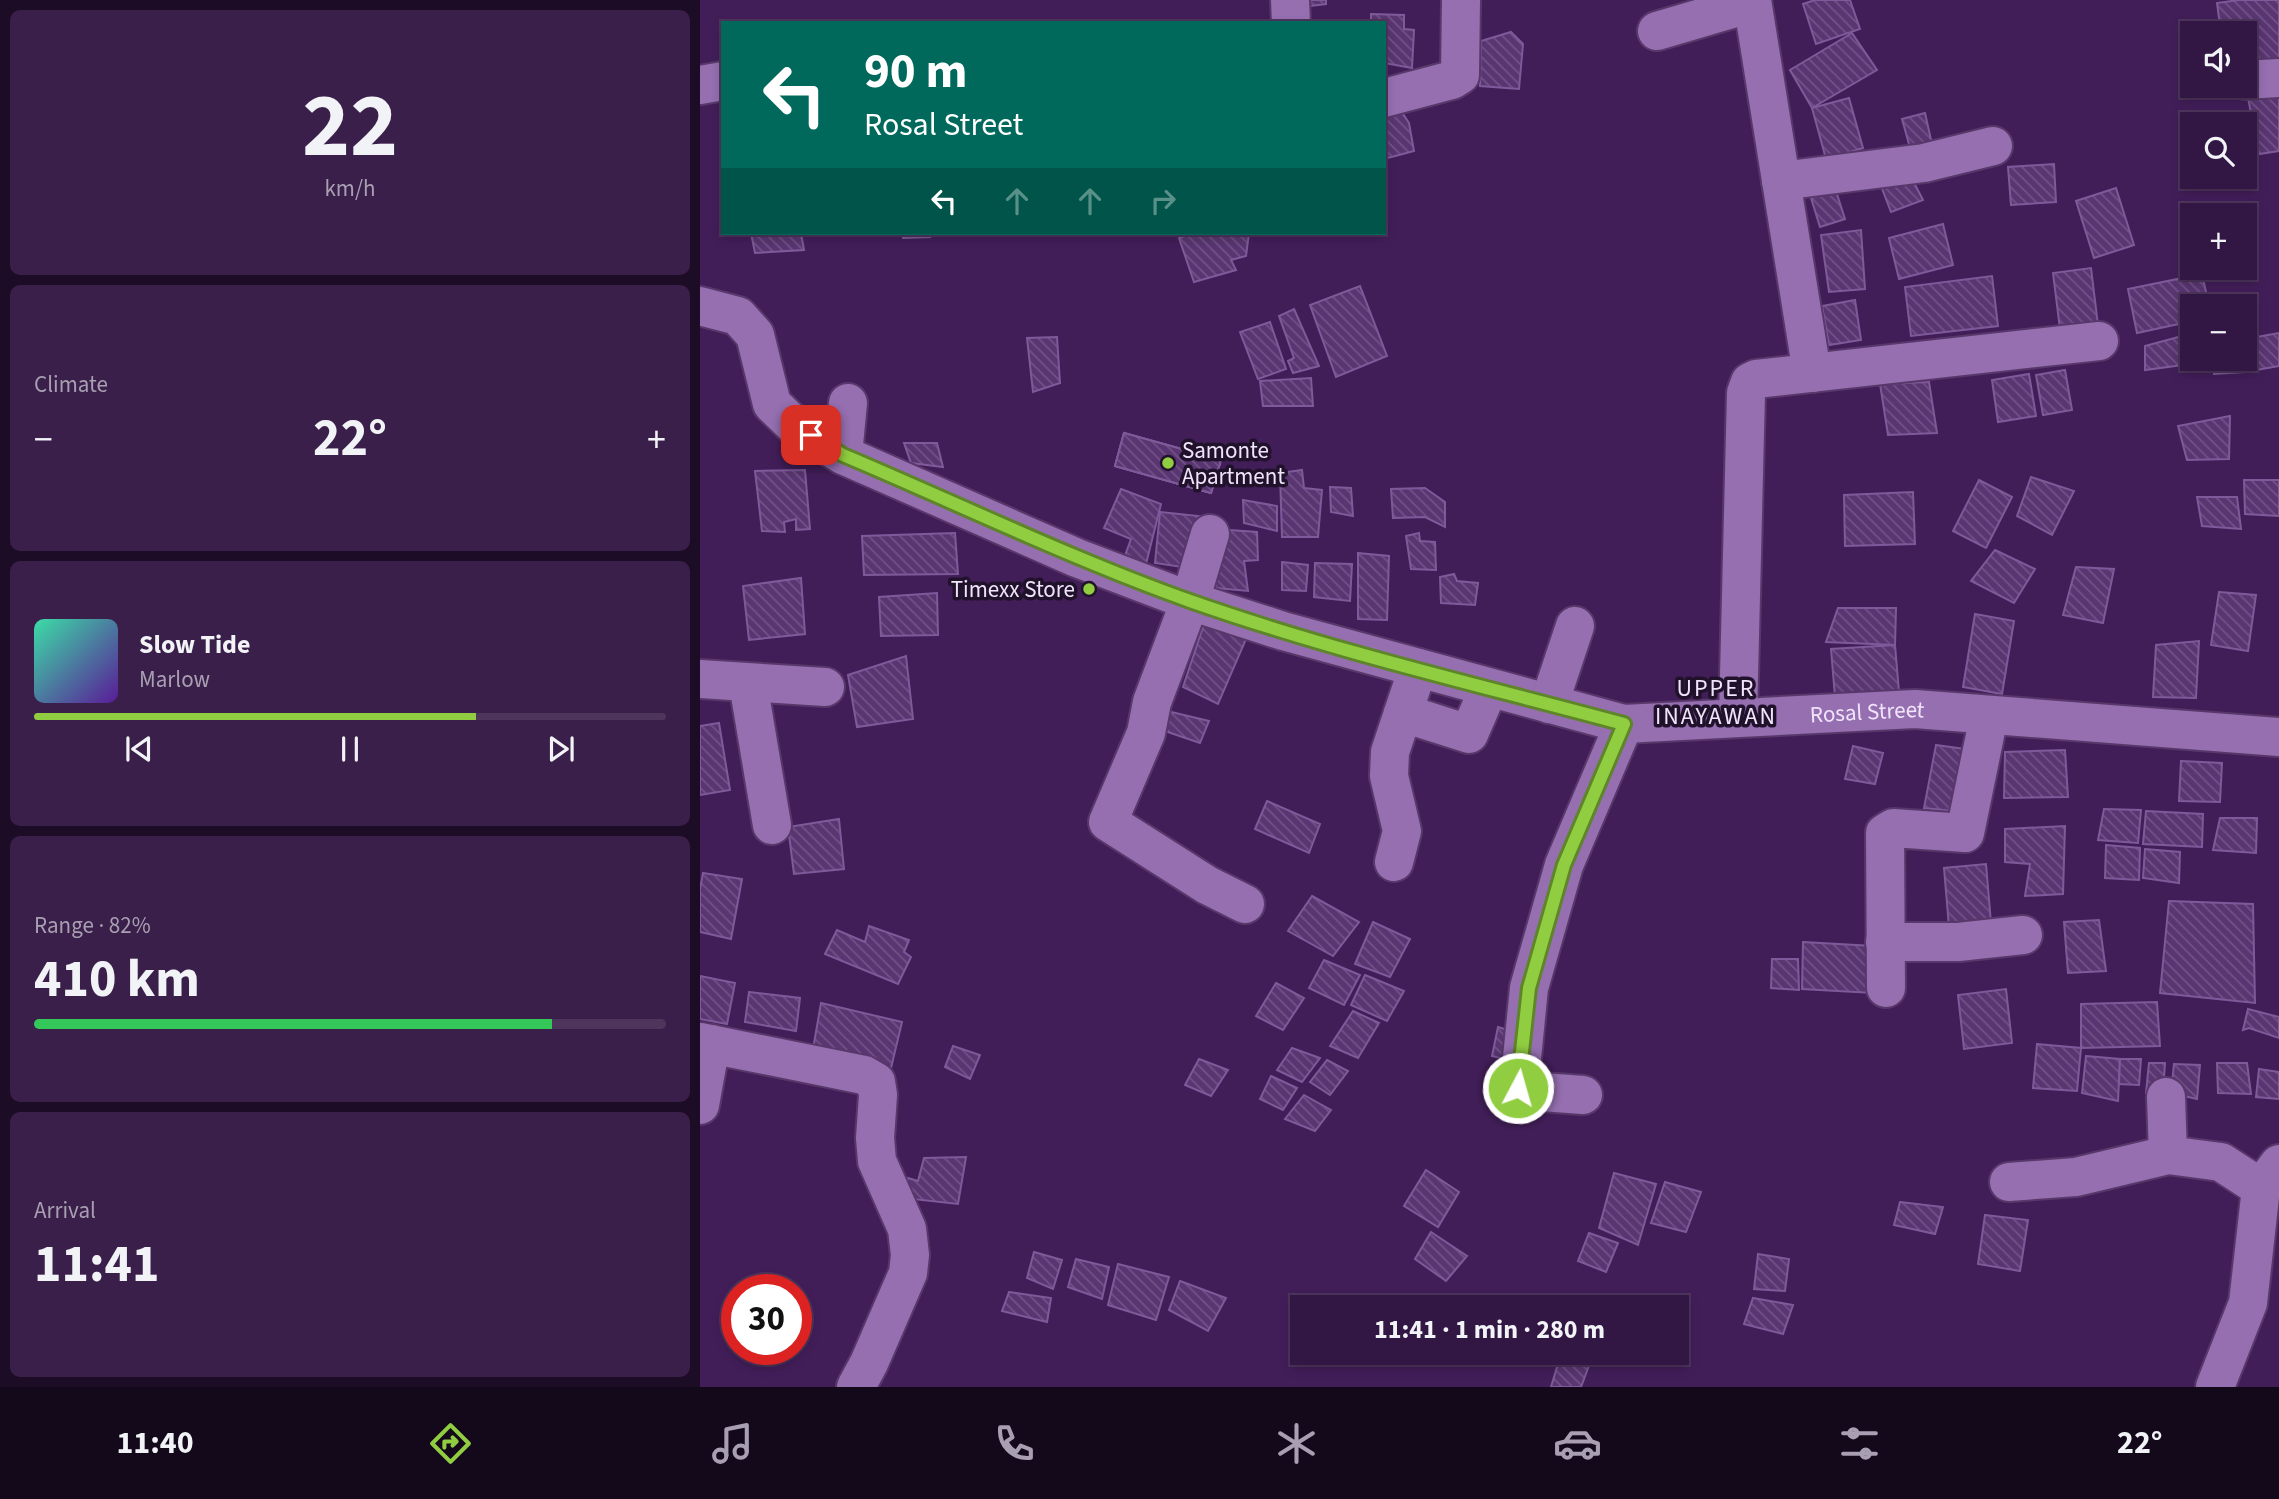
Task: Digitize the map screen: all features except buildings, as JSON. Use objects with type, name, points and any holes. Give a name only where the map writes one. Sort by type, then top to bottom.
[{"type":"street","points":[[1290,0],[1291,21]]},
{"type":"street","points":[[1386,97],[1452,80],[1460,75],[1461,0]]},
{"type":"street","points":[[1657,31],[1752,2],[1812,373]]},
{"type":"street","points":[[2257,79],[2279,78]]},
{"type":"street","points":[[700,85],[721,81]]},
{"type":"street","points":[[1781,181],[1924,163],[1993,146]]},
{"type":"street","name":"Rosal Street","points":[[700,306],[737,316],[755,335],[772,404],[795,426],[843,455],[1077,558],[1190,600],[1283,631],[1489,688],[1624,724],[1915,709],[2279,737]]},
{"type":"street","points":[[1738,718],[1747,387],[1750,382],[1756,379],[2099,341]]},
{"type":"street","points":[[843,455],[848,403]]},
{"type":"street","points":[[1210,534],[1190,600],[1152,702],[1146,733],[1108,822],[1207,885],[1245,904]]},
{"type":"street","points":[[1549,704],[1575,626]]},
{"type":"street","points":[[1394,862],[1402,831],[1389,776],[1390,752],[1418,668]]},
{"type":"street","points":[[700,679],[825,687]]},
{"type":"street","points":[[748,683],[772,825]]},
{"type":"street","points":[[1403,713],[1469,734],[1489,688]]},
{"type":"street","points":[[1885,988],[1885,833],[1893,828],[1965,833],[1989,716]]},
{"type":"street","points":[[1583,1096],[1518,1088],[1529,988],[1564,865],[1624,724]]},
{"type":"street","points":[[1885,942],[1958,942],[2023,935]]},
{"type":"street","points":[[700,1105],[706,1043],[864,1075],[876,1082],[877,1161],[907,1229],[911,1255],[908,1273],[856,1387]]},
{"type":"street","points":[[2166,1097],[2168,1155]]},
{"type":"street","points":[[2009,1182],[2076,1177],[2168,1155],[2221,1162],[2270,1176],[2248,1303],[2215,1387]]},
{"type":"place","name":"Samonte Apartment","points":[[1168,463]]},
{"type":"place","name":"Timexx Store","points":[[1089,589]]},
{"type":"district","name":"UPPER INAYAWAN","points":[[1716,702]]},
{"type":"route","points":[[811,435],[843,455],[1077,558],[1190,600],[1283,631],[1624,724],[1564,865],[1529,988],[1518,1088]]}]
